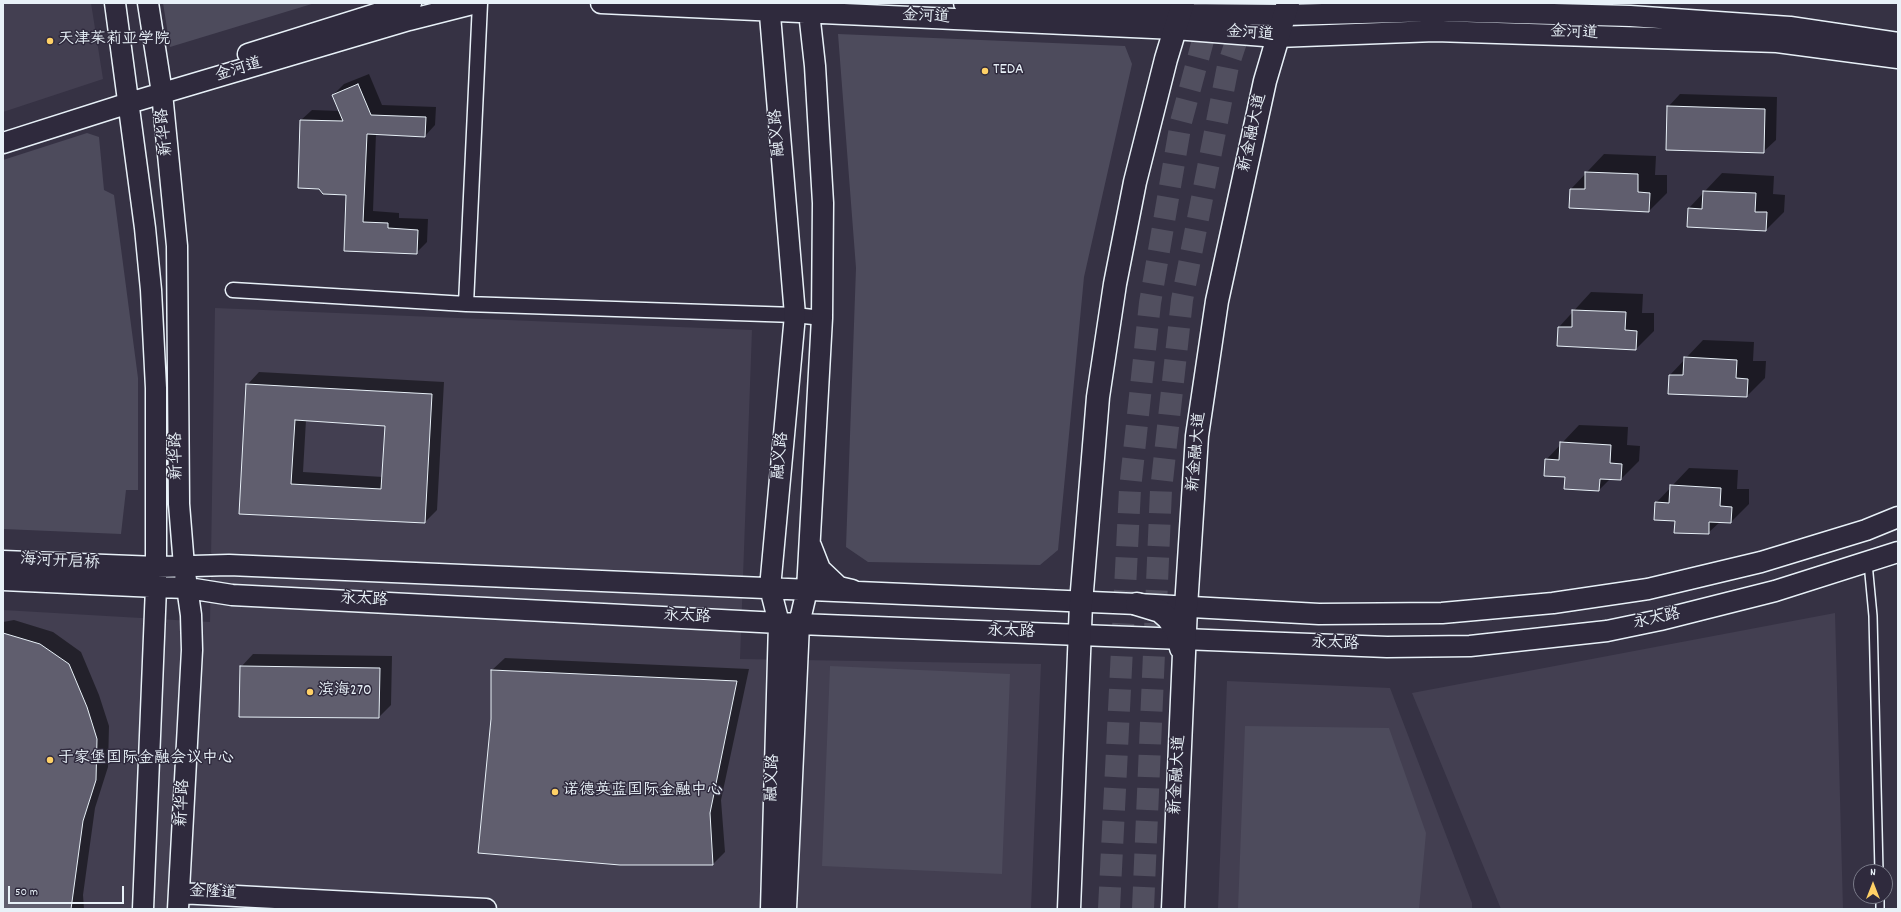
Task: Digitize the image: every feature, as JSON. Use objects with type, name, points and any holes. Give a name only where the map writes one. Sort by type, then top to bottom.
[{"type":"main road","name":"新华路","points":[[115,3],[151,290],[156,388],[157,567],[143,909]]},
{"type":"main road","name":"新华路","points":[[148,3],[162,87],[177,246],[179,504],[184,566],[191,615],[192,650],[178,901]]},
{"type":"main road","name":"金河道","points":[[3,131],[162,87],[410,3]]},
{"type":"main road","name":"金河道","points":[[162,87],[206,81],[409,20],[476,3]]},
{"type":"main road","name":"金河道","points":[[601,3],[730,9],[766,6],[1179,15],[1286,9],[1630,16],[1790,27],[1898,43]]},
{"type":"main road","points":[[964,3],[1179,15],[1166,59],[1135,182],[1115,284],[1098,397],[1081,603],[1069,909]]},
{"type":"main road","name":"融义路","points":[[766,6],[795,316],[770,588],[779,623],[771,909]]},
{"type":"main road","name":"融义路","points":[[786,909],[799,624],[807,590],[822,318],[824,203],[815,66],[808,8]]},
{"type":"main road","name":"新金融大道","points":[[1172,909],[1184,661],[1182,639],[1186,607],[1198,436],[1217,301],[1265,81],[1286,9]]},
{"type":"main road","name":"金河道","points":[[1179,15],[1277,37],[1435,31],[1641,36],[1777,42],[1898,58]]},
{"type":"main road","points":[[167,141],[170,116],[178,101],[185,93],[206,81]]},
{"type":"main road","name":"金河道","points":[[3,144],[128,97]]},
{"type":"main road","name":"永太路","points":[[117,566],[157,567],[230,565],[1081,603],[1137,604],[1319,614],[1442,613],[1553,603],[1648,589],[1718,573],[1817,546],[1866,530],[1898,517]]},
{"type":"main road","points":[[809,536],[814,558],[820,569],[839,587],[864,593]]},
{"type":"main road","name":"永太路","points":[[114,585],[188,588],[232,595],[799,624],[1387,647],[1470,646],[1607,631],[1660,620],[1775,592],[1898,552]]},
{"type":"main road","name":"海河开启桥","points":[[3,561],[117,566]]},
{"type":"main road","name":"海河开启桥","points":[[3,580],[114,585]]},
{"type":"main road","points":[[1137,604],[1160,611],[1173,624],[1182,639]]},
{"type":"main road","name":"金隆道","points":[[178,901],[486,909]]},
{"type":"street","points":[[466,304],[480,3]]},
{"type":"street","points":[[233,290],[466,304],[822,318]]},
{"type":"lane","points":[[1868,563],[1873,616],[1879,864]]},
{"type":"shaded area","name":"天津茱莉亚学院","points":[[3,3],[91,3],[103,79],[3,112]]},
{"type":"shaded area","points":[[163,3],[315,3],[170,47]]},
{"type":"shaded area","points":[[838,34],[1125,46],[1132,64],[1084,277],[1058,550],[1040,565],[868,562],[846,547],[856,268]]},
{"type":"shaded area","points":[[87,133],[99,137],[104,190],[114,195],[138,378],[138,490],[126,490],[121,534],[3,529],[3,160]]},
{"type":"shaded area","points":[[215,308],[752,330],[740,659],[1041,664],[1031,909],[3,909],[3,610],[210,622]]},
{"type":"shaded area","points":[[1835,613],[1843,909],[1501,909],[1412,693]]},
{"type":"shaded area","points":[[830,666],[1010,674],[1002,874],[822,866]]},
{"type":"shaded area","points":[[1227,681],[1390,688],[1472,903],[1472,909],[1218,909]]},
{"type":"shaded area","points":[[1245,726],[1389,728],[1426,833],[1419,909],[1238,909]]},
{"type":"building","points":[[358,84],[371,115],[426,117],[425,137],[367,134],[363,222],[388,223],[388,228],[418,230],[417,254],[344,251],[346,195],[323,194],[319,189],[298,188],[300,120],[343,121],[332,95]]},
{"type":"building","points":[[1667,106],[1765,109],[1764,153],[1666,150]]},
{"type":"building","points":[[1585,172],[1638,174],[1638,192],[1650,193],[1649,212],[1569,208],[1570,189],[1585,189]]},
{"type":"building","points":[[1703,191],[1756,193],[1755,212],[1767,212],[1766,231],[1687,227],[1688,208],[1702,209]]},
{"type":"building","points":[[1572,310],[1626,312],[1625,330],[1637,331],[1636,350],[1557,346],[1558,327],[1572,327]]},
{"type":"building","points":[[1684,357],[1737,360],[1736,378],[1748,379],[1747,397],[1668,394],[1669,375],[1683,375]]},
{"type":"building","points":[[246,384],[432,394],[425,523],[239,514]],"holes":[[[295,420],[385,426],[381,489],[291,484]]]},
{"type":"building","points":[[1560,442],[1611,445],[1610,463],[1622,464],[1621,480],[1600,479],[1599,491],[1564,489],[1565,477],[1544,476],[1545,459],[1559,460]]},
{"type":"building","points":[[1670,485],[1721,488],[1720,506],[1732,507],[1731,523],[1709,522],[1709,534],[1674,533],[1675,521],[1654,520],[1655,502],[1669,503]]},
{"type":"building","name":"于家堡国际金融会议中心","points":[[3,633],[40,644],[69,664],[87,707],[97,739],[96,780],[83,821],[71,909],[3,909]]},
{"type":"building","name":"滨海270","points":[[240,666],[380,668],[379,718],[239,717]]},
{"type":"building","points":[[491,670],[737,681],[710,813],[713,865],[620,865],[478,853],[491,719]]},
{"type":"tunnel","points":[[1109,909],[1130,489],[1150,303],[1181,122],[1213,3]]},
{"type":"tunnel","points":[[1143,909],[1161,490],[1182,300],[1228,66],[1249,3]]},
{"type":"place","name":"天津茱莉亚学院","points":[[50,41]]},
{"type":"place","name":"TEDA","points":[[985,71]]},
{"type":"place","name":"滨海270","points":[[310,692]]},
{"type":"place","name":"于家堡国际金融会议中心","points":[[50,760]]},
{"type":"place","name":"诺德英蓝国际金融中心","points":[[555,792]]}]
